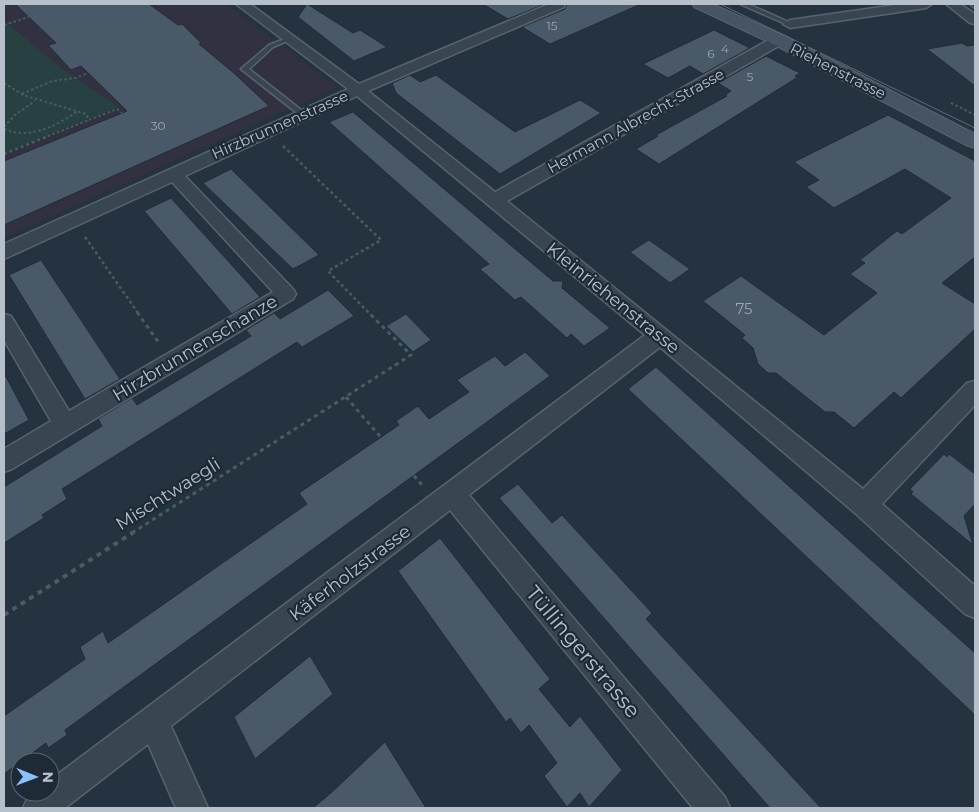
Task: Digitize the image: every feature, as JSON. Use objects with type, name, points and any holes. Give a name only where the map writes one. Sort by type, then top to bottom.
[{"type":"main road","name":"Riehenstrasse","points":[[700,4],[778,40],[975,142]]},
{"type":"street","name":"Kleinriehenstrasse","points":[[242,4],[358,90],[660,335],[864,505],[975,604]]},
{"type":"street","name":"Hirzbrunnenstrasse","points":[[4,252],[358,90],[559,4]]},
{"type":"street","points":[[790,24],[865,14],[886,6],[926,4]]},
{"type":"street","points":[[952,4],[975,20]]},
{"type":"street","name":"Hermann Albrecht-Strasse","points":[[493,200],[778,40]]},
{"type":"street","name":"Hirzbrunnenschanze","points":[[4,461],[286,294],[174,174]]},
{"type":"street","points":[[4,322],[65,425]]},
{"type":"street","name":"Käferholzstrasse","points":[[39,808],[453,495],[660,335]]},
{"type":"street","points":[[864,505],[975,390]]},
{"type":"street","name":"Tüllingerstrasse","points":[[453,495],[714,808]]},
{"type":"street","points":[[154,722],[192,808]]},
{"type":"lane","points":[[743,4],[790,24]]},
{"type":"lane","points":[[289,39],[271,46],[245,69],[302,116]]},
{"type":"path","points":[[4,25],[29,17]]},
{"type":"path","points":[[22,95],[52,81],[76,78],[87,73]]},
{"type":"path","points":[[4,83],[22,95],[36,101],[67,105],[86,114],[89,120]]},
{"type":"path","points":[[36,101],[15,115],[4,128],[20,134],[45,129],[79,111]]},
{"type":"path","points":[[4,154],[117,109],[122,113]]},
{"type":"path","name":"Mischtwaegli","points":[[4,615],[412,355],[328,271],[381,240],[268,131]]},
{"type":"path","points":[[72,220],[172,361]]},
{"type":"path","points":[[346,397],[423,486],[453,495]]},
{"type":"shaded area","points":[[4,4],[226,4],[337,87],[4,238]]},
{"type":"green space","points":[[4,21],[61,68],[118,107],[4,153]]},
{"type":"building","points":[[15,4],[149,4],[178,25],[182,24],[201,43],[199,44],[269,106],[4,225],[4,161],[127,111],[81,66],[71,70],[48,45],[56,43]]},
{"type":"building","points":[[307,4],[353,33],[360,30],[387,47],[354,61],[298,17]]},
{"type":"building","points":[[483,4],[545,4],[508,19]]},
{"type":"building","points":[[567,4],[641,4],[550,44],[522,27],[565,9]]},
{"type":"building","points":[[714,30],[750,48],[703,74],[690,66],[668,78],[643,64]]},
{"type":"building","points":[[962,43],[967,46],[975,45],[975,86],[927,49]]},
{"type":"building","points":[[766,56],[800,73],[795,76],[798,77],[659,164],[636,149],[658,136],[656,135],[727,96],[725,95],[731,91],[718,83]]},
{"type":"building","points":[[410,75],[420,82],[436,75],[515,132],[580,100],[601,113],[500,174],[396,93],[392,83]]},
{"type":"building","points":[[353,112],[553,281],[563,281],[562,288],[610,328],[584,346],[571,334],[567,338],[521,297],[515,300],[480,269],[489,264],[329,122]]},
{"type":"building","points":[[888,115],[975,161],[975,257],[942,283],[975,304],[975,329],[901,398],[894,392],[854,428],[834,412],[825,412],[776,373],[768,373],[758,364],[753,348],[742,338],[745,335],[703,301],[741,276],[824,335],[877,293],[850,274],[865,263],[860,260],[897,231],[902,234],[951,198],[905,169],[834,208],[806,187],[819,180],[794,162]]},
{"type":"building","points":[[231,169],[319,255],[293,269],[203,183]]},
{"type":"building","points":[[171,198],[260,297],[232,314],[144,211]]},
{"type":"building","points":[[649,240],[690,269],[670,283],[630,252]]},
{"type":"building","points":[[41,260],[120,379],[85,399],[9,275]]},
{"type":"building","points":[[328,290],[354,316],[302,347],[297,342],[62,489],[67,499],[42,515],[44,518],[4,543],[4,487],[102,426],[98,419],[132,398],[137,405],[251,336],[246,330],[274,313],[280,319]]},
{"type":"building","points":[[406,314],[431,340],[413,352],[386,326]]},
{"type":"building","points":[[525,352],[550,376],[65,730],[67,735],[48,748],[46,743],[34,752],[10,752],[10,770],[4,774],[4,716],[85,659],[80,647],[103,631],[108,643],[307,504],[299,493],[399,425],[396,421],[418,406],[429,419],[469,392],[457,380],[495,356],[505,366]]},
{"type":"building","points":[[656,367],[975,653],[975,715],[628,389]]},
{"type":"building","points":[[4,373],[29,420],[4,434]]},
{"type":"building","points":[[944,454],[947,457],[949,454],[975,474],[975,504],[964,516],[973,545],[911,494],[913,492],[910,489]]},
{"type":"building","points":[[518,484],[552,523],[562,515],[652,613],[646,619],[821,808],[770,808],[499,498]]},
{"type":"building","points":[[440,538],[550,679],[539,689],[570,727],[580,716],[622,770],[589,807],[580,793],[567,807],[544,776],[557,763],[529,725],[521,733],[510,718],[506,722],[398,571]]},
{"type":"building","points":[[310,656],[333,694],[255,759],[234,717]]},
{"type":"building","points":[[385,742],[426,808],[313,808],[332,792]]},
{"type":"tram line","points":[[720,4],[975,128]]}]
